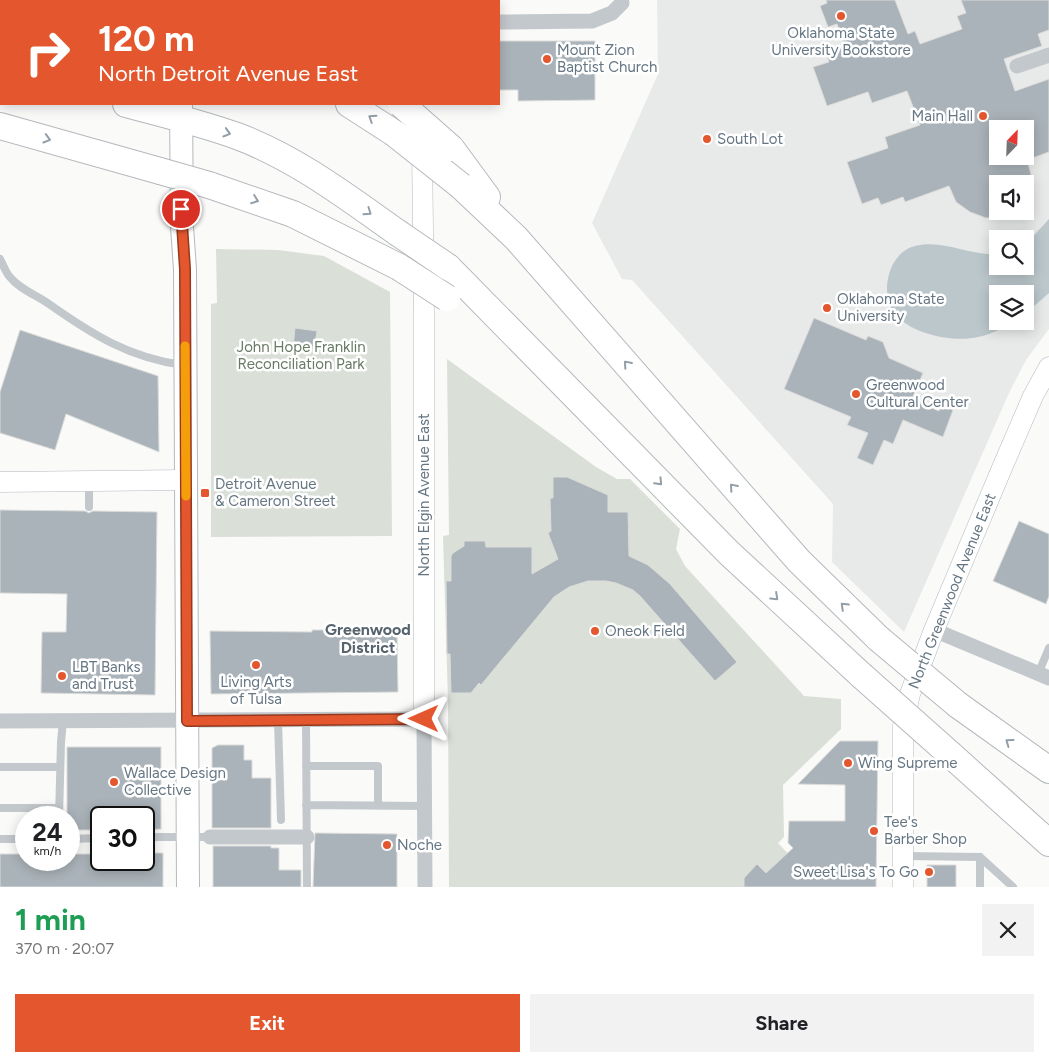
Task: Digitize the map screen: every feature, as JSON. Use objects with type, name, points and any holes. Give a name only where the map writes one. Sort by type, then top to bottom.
[{"type":"highway","points":[[134,105],[180,111],[289,161],[334,188],[448,267],[735,559],[861,675],[1049,843]]},
{"type":"highway","points":[[351,105],[394,133],[462,186],[516,238],[774,533],[819,581],[879,639],[958,705],[1049,770]]},
{"type":"highway","points":[[402,105],[451,148],[516,238]]},
{"type":"highway","points":[[0,126],[209,185],[293,214],[399,267],[447,298],[510,343],[553,379],[625,447]]},
{"type":"highway","points":[[1013,810],[1049,830]]},
{"type":"main road","points":[[180,111],[182,227],[185,269],[188,887]]},
{"type":"street","points":[[500,22],[592,21],[612,13],[622,3]]},
{"type":"street","points":[[1017,66],[1049,55]]},
{"type":"street","name":"North Elgin Avenue East","points":[[420,105],[424,314],[425,887]]},
{"type":"street","name":"North Greenwood Avenue East","points":[[903,887],[903,726],[910,694],[934,630],[1033,396],[1049,367]]},
{"type":"street","points":[[0,482],[186,480]]},
{"type":"street","points":[[934,630],[1043,676]]},
{"type":"street","points":[[0,721],[424,719]]},
{"type":"street","points":[[210,837],[306,837]]},
{"type":"lane","points":[[0,259],[8,275],[18,285],[38,296],[88,331],[112,344],[164,363],[186,366]]},
{"type":"lane","points":[[89,481],[89,507]]},
{"type":"lane","points":[[1043,676],[1049,648]]},
{"type":"lane","points":[[278,720],[281,820]]},
{"type":"lane","points":[[306,720],[307,887]]},
{"type":"lane","points":[[59,806],[63,721]]},
{"type":"lane","points":[[306,766],[378,766],[378,806]]},
{"type":"lane","points":[[0,768],[60,768]]},
{"type":"lane","points":[[306,805],[425,806]]},
{"type":"lane","points":[[0,808],[15,808]]},
{"type":"lane","points":[[155,838],[210,837]]},
{"type":"lane","points":[[0,839],[15,839]]},
{"type":"lane","points":[[903,856],[980,858],[1013,887]]},
{"type":"lane","points":[[980,858],[980,887]]},
{"type":"shaded area","name":"Oklahoma State University","points":[[657,0],[1049,0],[1049,329],[1026,360],[1009,393],[904,632],[832,562],[833,504],[632,280],[622,279],[592,223],[658,74]]},
{"type":"shaded area","points":[[1049,219],[1049,293],[1034,306],[1034,285],[989,285],[989,330],[999,330],[968,339],[945,338],[921,331],[901,320],[894,313],[887,295],[887,284],[893,264],[906,250],[925,244],[989,254],[989,275],[1034,275],[1034,235]]},
{"type":"green space","name":"John Hope Franklin Reconciliation Park","points":[[216,249],[278,250],[324,256],[390,292],[392,536],[211,537],[211,304],[217,303]]},
{"type":"green space","name":"Oneok Field","points":[[447,359],[596,467],[617,479],[630,479],[680,529],[676,549],[685,566],[804,696],[841,699],[841,729],[783,785],[784,837],[778,843],[819,887],[449,887],[448,701],[443,536],[449,535]]},
{"type":"building","name":"Main Hall","points":[[826,0],[895,0],[908,34],[915,31],[920,44],[962,29],[957,16],[966,13],[961,0],[1049,0],[1049,30],[1038,34],[1042,46],[1004,59],[1015,91],[1049,79],[1049,152],[1034,157],[1034,120],[989,120],[989,165],[1028,165],[1031,174],[989,175],[989,218],[970,212],[956,202],[949,186],[905,202],[903,197],[881,205],[878,198],[862,204],[847,162],[888,148],[885,137],[920,125],[907,91],[872,103],[868,92],[827,106],[813,67],[829,62],[826,53],[845,46],[837,24],[828,27],[820,6],[827,3]]},
{"type":"building","name":"Mount Zion Baptist Church","points":[[500,41],[595,41],[595,100],[518,101],[518,90],[500,90]]},
{"type":"building","name":"Greenwood Cultural Center","points":[[814,318],[866,340],[868,336],[883,342],[889,358],[923,373],[912,399],[939,411],[942,405],[953,410],[943,437],[903,420],[893,444],[884,440],[873,465],[857,458],[868,433],[847,425],[851,417],[784,389]]},
{"type":"building","points":[[295,328],[317,331],[314,350],[293,348]]},
{"type":"building","points":[[20,330],[158,376],[159,452],[66,414],[55,450],[0,433],[0,392]]},
{"type":"building","points":[[553,477],[567,477],[608,495],[608,512],[628,512],[629,556],[648,565],[670,584],[737,662],[715,681],[633,590],[606,581],[588,581],[569,587],[554,597],[481,685],[479,683],[471,693],[451,693],[450,654],[447,654],[446,581],[451,581],[451,556],[464,546],[464,541],[485,541],[486,547],[532,547],[532,574],[558,559],[548,533],[551,531],[550,498],[553,498]]},
{"type":"building","points":[[0,510],[85,511],[89,513],[93,511],[157,512],[155,695],[41,693],[42,632],[66,632],[67,594],[0,593]]},
{"type":"building","points":[[1019,521],[1049,534],[1049,596],[1046,604],[993,581]]},
{"type":"building","points":[[312,630],[397,630],[398,692],[211,694],[210,631],[312,632]]},
{"type":"building","points":[[840,741],[878,741],[876,887],[744,887],[744,878],[757,864],[766,873],[793,848],[788,843],[789,821],[845,821],[845,785],[798,784]]},
{"type":"building","points":[[218,745],[244,745],[244,760],[252,760],[252,778],[271,778],[271,828],[212,828],[212,748]]},
{"type":"building","name":"Wallace Design Collective","points":[[67,747],[161,747],[161,829],[155,829],[155,806],[90,806],[90,830],[80,830],[80,806],[67,806]]},
{"type":"building","points":[[315,833],[397,834],[397,887],[313,887]]},
{"type":"building","points":[[213,846],[271,846],[271,848],[279,848],[279,870],[301,870],[301,887],[213,887]]},
{"type":"building","points":[[155,853],[163,853],[163,887],[0,887],[0,854],[15,854],[15,871],[80,871],[80,854],[90,854],[90,871],[155,871]]},
{"type":"building","points":[[927,865],[956,865],[956,887],[927,887]]},
{"type":"slow traffic","points":[[185,346],[186,496]]},
{"type":"place","name":"Oklahoma State University Bookstore","points":[[841,16]]},
{"type":"place","name":"Mount Zion Baptist Church","points":[[547,59]]},
{"type":"place","name":"Main Hall","points":[[983,116]]},
{"type":"place","name":"South Lot","points":[[707,139]]},
{"type":"place","name":"Oklahoma State University","points":[[827,308]]},
{"type":"place","name":"Greenwood Cultural Center","points":[[856,394]]},
{"type":"place","name":"Detroit Avenue & Cameron Street","points":[[205,493]]},
{"type":"place","name":"Oneok Field","points":[[595,631]]},
{"type":"place","name":"Living Arts of Tulsa","points":[[256,665]]},
{"type":"place","name":"LBT Banks and Trust","points":[[62,676]]},
{"type":"place","name":"Wing Supreme","points":[[848,763]]},
{"type":"place","name":"Wallace Design Collective","points":[[114,782]]},
{"type":"place","name":"Tee's Barber Shop","points":[[874,831]]},
{"type":"place","name":"Noche","points":[[387,845]]},
{"type":"place","name":"Sweet Lisa's To Go","points":[[929,872]]},
{"type":"district","name":"Greenwood District","points":[[368,638]]},
{"type":"route","points":[[181,209],[185,269],[187,721],[424,719]]}]
